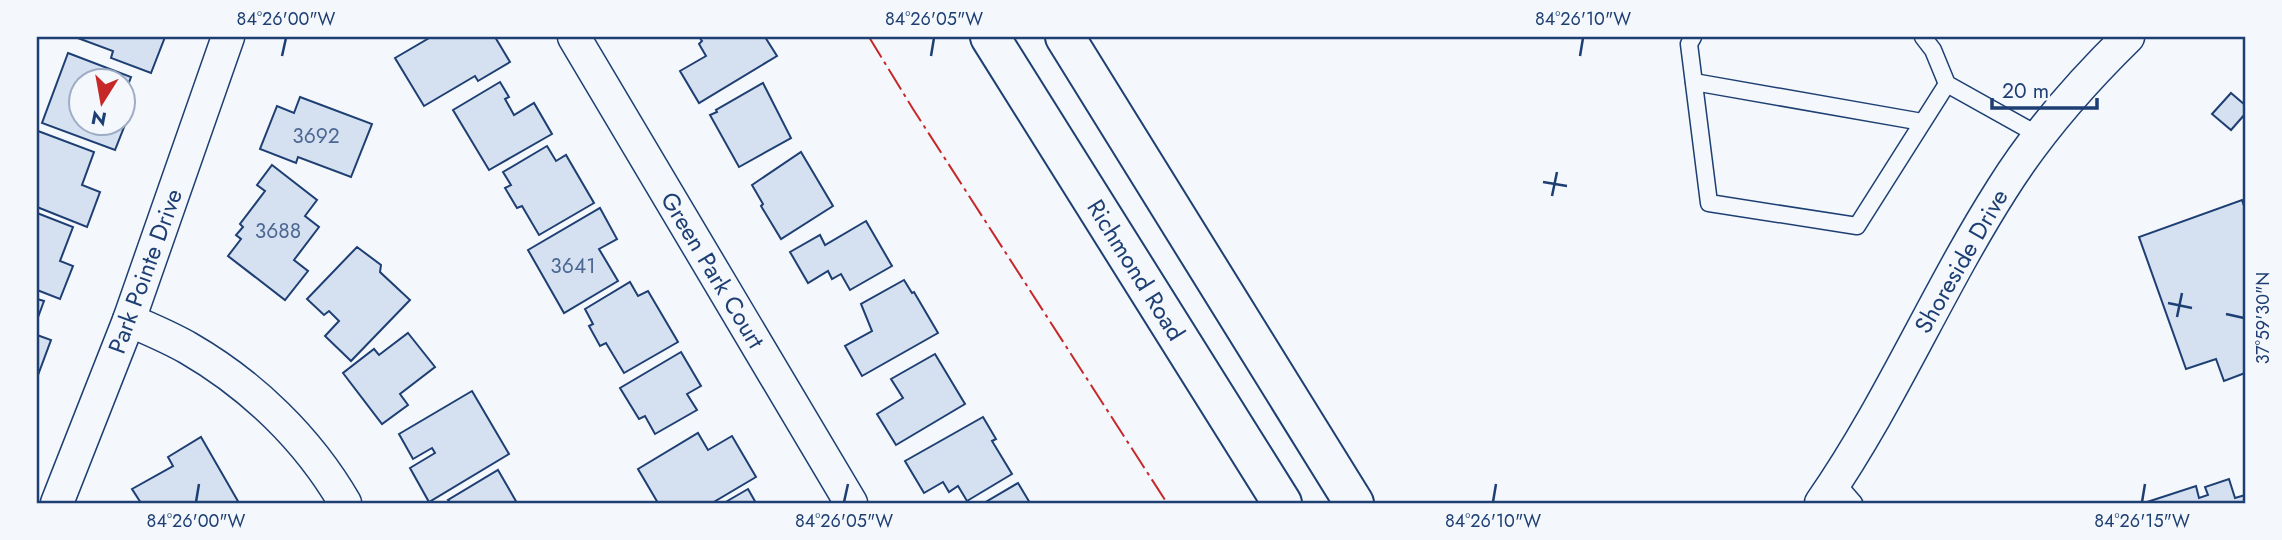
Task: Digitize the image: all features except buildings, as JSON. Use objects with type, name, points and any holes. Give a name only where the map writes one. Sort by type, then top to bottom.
[{"type":"highway","name":"Richmond Road","points":[[990,37],[1282,503]]},
{"type":"highway","points":[[1065,37],[1354,503]]},
{"type":"street","name":"Park Pointe Drive","points":[[58,503],[130,320],[228,37]]},
{"type":"street","name":"Green Park Court","points":[[575,37],[851,503]]},
{"type":"street","name":"Shoreside Drive","points":[[1837,496],[1869,426],[2003,186],[2060,109],[2127,37]]},
{"type":"street","points":[[130,320],[188,348],[236,379],[303,444],[332,481],[345,503]]},
{"type":"lane","points":[[1693,37],[1689,44],[1709,203],[1857,226],[1947,84]]},
{"type":"lane","points":[[1923,37],[1933,51],[1947,84],[2040,136]]},
{"type":"lane","points":[[1694,82],[1923,122]]},
{"type":"power","points":[[869,37],[1167,503]]}]
